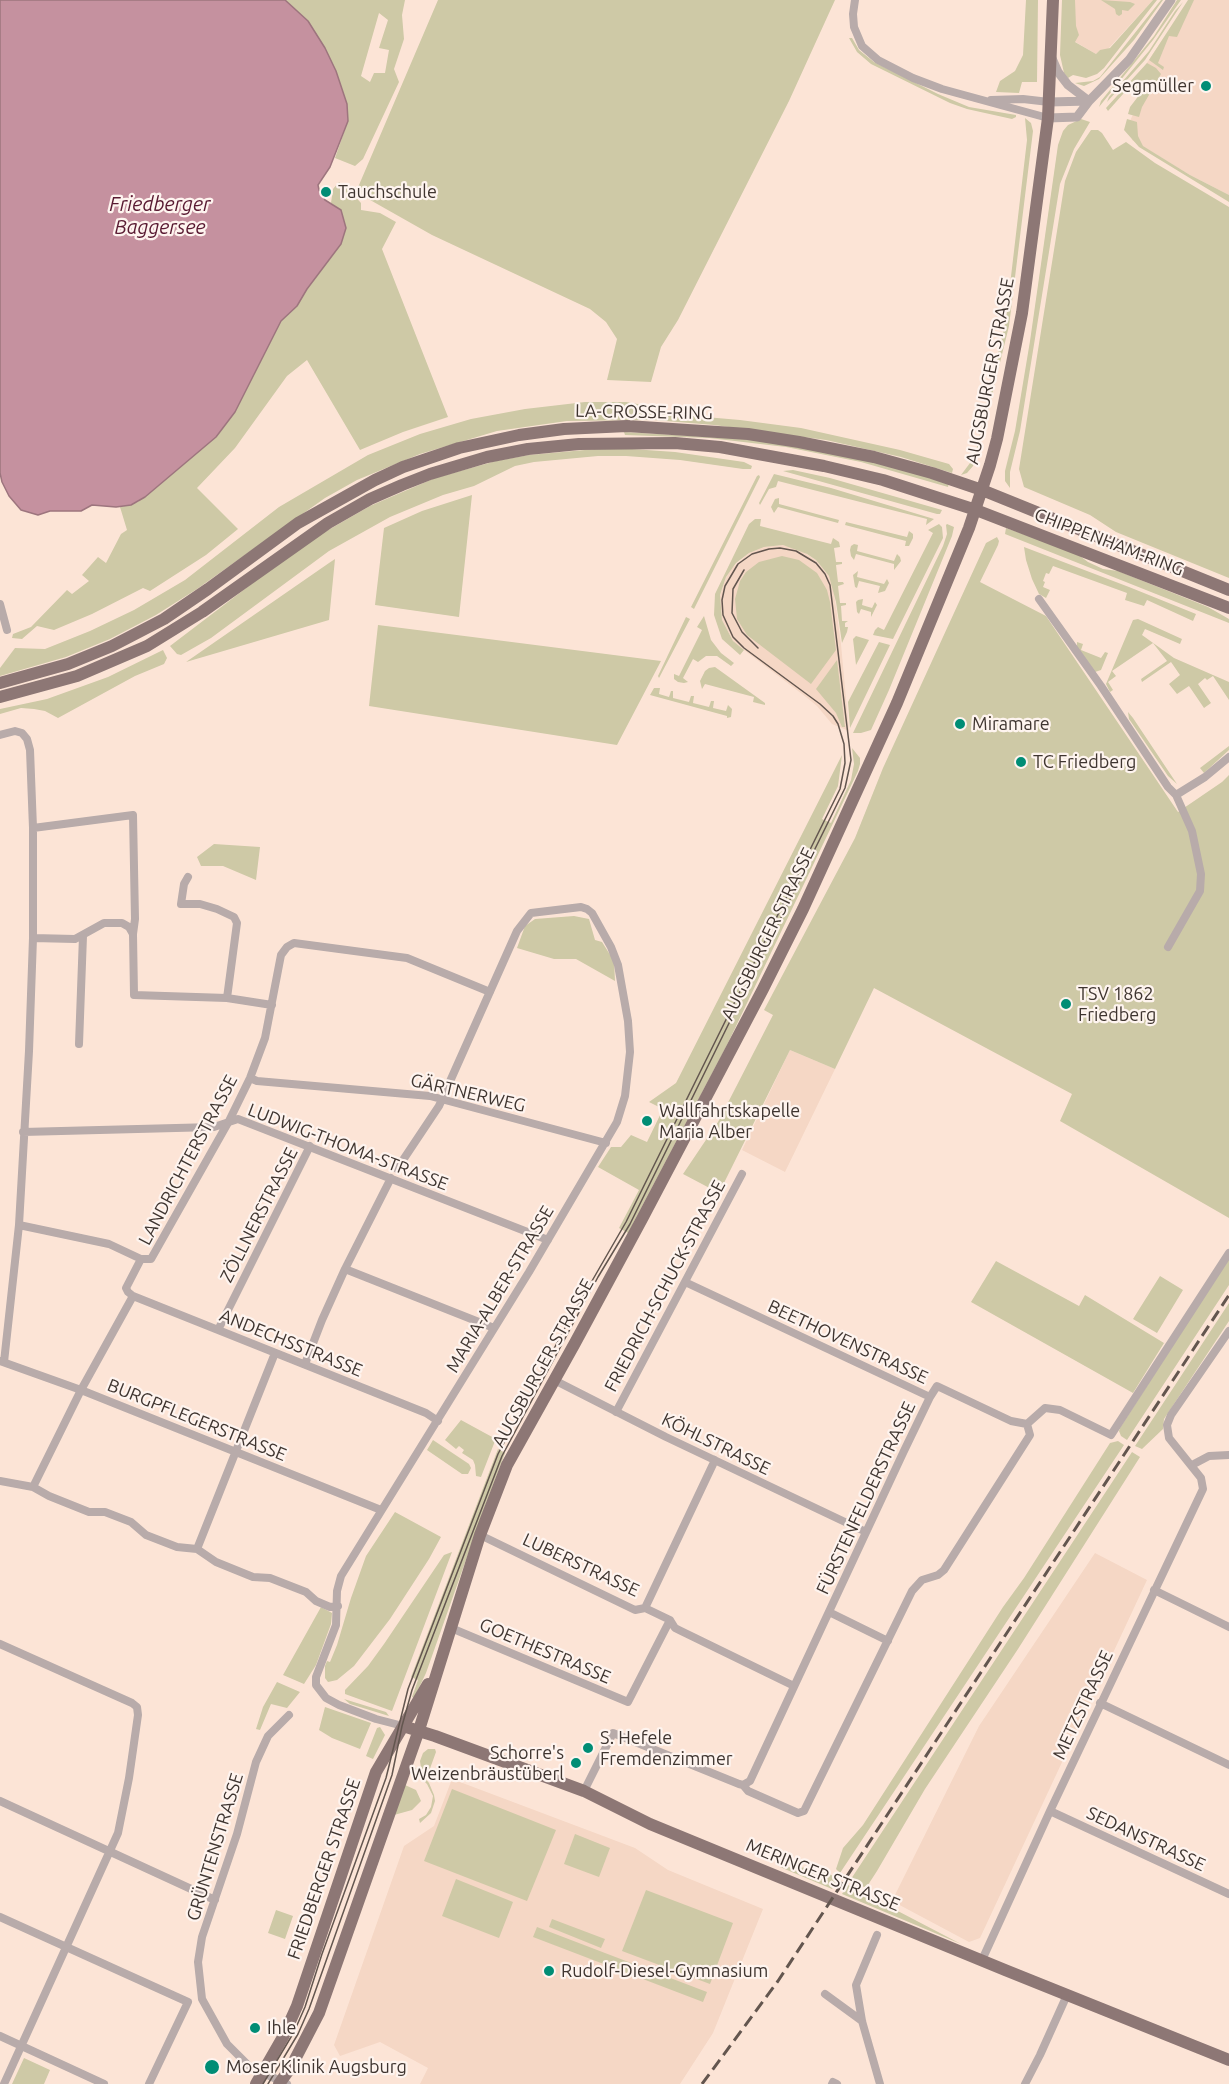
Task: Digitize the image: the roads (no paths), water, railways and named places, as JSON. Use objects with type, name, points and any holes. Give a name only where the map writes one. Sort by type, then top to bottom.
[{"type":"main road","name":"AUGSBURGER STRASSE","points":[[419,1730],[480,1535],[507,1465],[578,1339],[764,989],[897,703],[976,510],[1005,407],[1020,325],[1048,118],[1053,0]]},
{"type":"main road","name":"LA-CROSSE-RING","points":[[0,683],[68,664],[112,646],[164,619],[298,523],[375,480],[414,463],[459,448],[519,435],[564,429],[627,426],[748,434],[874,457],[982,490]]},
{"type":"main road","name":"LA-CROSSE-RING","points":[[0,698],[77,676],[147,646],[202,612],[309,535],[370,499],[430,474],[508,453],[579,444],[675,443],[720,447],[871,477],[976,510]]},
{"type":"main road","name":"CHIPPENHAM-RING","points":[[982,490],[1229,590]]},
{"type":"main road","name":"CHIPPENHAM-RING","points":[[976,510],[1229,608]]},
{"type":"main road","name":"FRIEDBERGER STRASSE","points":[[273,2081],[283,2037],[297,2006],[376,1772],[436,1670]]},
{"type":"main road","name":"MERINGER STRASSE","points":[[403,1726],[584,1791],[650,1824],[1229,2060]]},
{"type":"main road","points":[[273,2081],[302,2048],[319,2013],[419,1730]]},
{"type":"street","points":[[855,0],[854,27],[862,46],[878,60],[914,78],[981,101],[1048,118],[1077,117],[1089,101],[1129,60],[1170,0]]},
{"type":"street","points":[[1051,55],[1058,72],[1068,86],[1089,101]]},
{"type":"street","points":[[981,101],[1023,99],[1066,103],[1089,101]]},
{"type":"street","points":[[1039,599],[1101,686],[1168,788],[1176,795],[1192,831],[1202,874],[1200,891],[1168,946]]},
{"type":"street","points":[[0,608],[7,630]]},
{"type":"street","points":[[0,735],[15,731],[22,733],[27,739],[30,750],[33,828],[33,938],[19,1226],[2,1362]]},
{"type":"street","points":[[1176,795],[1229,757]]},
{"type":"street","points":[[33,828],[132,815],[135,919],[133,934],[134,995],[227,998],[272,1005]]},
{"type":"street","points":[[188,877],[184,884],[181,904],[200,904],[217,909],[234,917],[237,923],[227,998]]},
{"type":"street","name":"MARIA-ALBER-STRASSE","points":[[403,1726],[367,1715],[326,1698],[316,1685],[316,1677],[336,1625],[337,1591],[341,1576],[606,1143],[617,1122],[625,1096],[630,1053],[628,1021],[618,965],[592,913],[581,907],[531,913],[517,931],[490,992]]},
{"type":"street","points":[[33,938],[75,939],[104,923],[122,923],[129,927],[133,934]]},
{"type":"street","points":[[79,1044],[83,936]]},
{"type":"street","name":"LANDRICHTERSTRASSE","points":[[33,1487],[81,1390],[133,1296],[126,1288],[141,1259],[151,1259],[229,1121],[250,1078],[265,1038],[281,955],[286,947],[294,943],[407,958],[490,992]]},
{"type":"street","points":[[396,1169],[442,1099],[490,992]]},
{"type":"street","name":"GÄRTNERWEG","points":[[250,1078],[442,1099],[606,1143]]},
{"type":"street","name":"LUDWIG-THOMA-STRASSE","points":[[23,1132],[214,1127],[238,1119],[548,1240]]},
{"type":"street","name":"ZÖLLNERSTRASSE","points":[[218,1330],[310,1146]]},
{"type":"street","name":"FRIEDRICH-SCHUCK-STRASSE","points":[[616,1412],[741,1174]]},
{"type":"street","points":[[305,1364],[345,1269],[391,1178]]},
{"type":"street","points":[[19,1226],[109,1244],[141,1259]]},
{"type":"street","points":[[584,1791],[613,1733],[743,1785],[748,1791],[798,1813],[804,1811],[912,1591],[922,1580],[938,1575],[944,1570],[1030,1435],[1027,1424],[1046,1408],[1060,1410],[1111,1435],[1229,1252]]},
{"type":"street","points":[[345,1269],[494,1328]]},
{"type":"street","name":"BEETHOVENSTRASSE","points":[[685,1282],[930,1397],[937,1386],[1011,1421],[1027,1424]]},
{"type":"street","name":"ANDECHSSTRASSE","points":[[133,1296],[426,1413],[438,1420]]},
{"type":"street","name":"METZSTRASSE","points":[[982,1960],[1100,1703],[1203,1489],[1203,1480],[1173,1445],[1167,1434],[1167,1425],[1229,1331]]},
{"type":"street","points":[[197,1549],[275,1353]]},
{"type":"street","name":"BURGPFLEGERSTRASSE","points":[[2,1362],[81,1390],[381,1510]]},
{"type":"street","name":"KÖHLSTRASSE","points":[[554,1380],[866,1532]]},
{"type":"street","name":"FÜRSTENFELDERSTRASSE","points":[[743,1785],[750,1781],[930,1397]]},
{"type":"street","points":[[1192,1466],[1209,1456],[1228,1454]]},
{"type":"street","points":[[645,1608],[715,1460]]},
{"type":"street","points":[[0,1481],[33,1487],[89,1512],[105,1512],[131,1522],[146,1535],[177,1547],[197,1549],[216,1562],[253,1577],[270,1578],[306,1592],[320,1603],[338,1606]]},
{"type":"street","name":"LUBERSTRASSE","points":[[480,1535],[635,1610],[645,1608],[670,1620],[675,1628],[794,1686]]},
{"type":"street","points":[[1154,1590],[1229,1627]]},
{"type":"street","name":"FÜRSTENFELDERSTRASSE","points":[[829,1612],[888,1641]]},
{"type":"street","name":"GOETHESTRASSE","points":[[451,1628],[628,1702],[670,1620]]},
{"type":"street","points":[[0,1644],[137,1707],[138,1715],[118,1833],[4,2084]]},
{"type":"street","points":[[1100,1703],[1229,1765]]},
{"type":"street","name":"GRÜNTENSTRASSE","points":[[273,2081],[250,2067],[227,2044],[202,1999],[198,1962],[200,1949],[237,1834],[256,1762],[268,1736],[289,1715]]},
{"type":"street","points":[[0,1801],[215,1900]]},
{"type":"street","name":"SEDANSTRASSE","points":[[1050,1811],[1229,1894]]},
{"type":"street","points":[[0,1917],[188,2002],[202,1999]]},
{"type":"street","points":[[877,1935],[856,1985],[862,2021],[880,2084]]},
{"type":"street","points":[[825,1994],[862,2021]]},
{"type":"street","points":[[1024,2084],[1067,1995]]},
{"type":"street","points":[[149,2084],[188,2002]]},
{"type":"street","points":[[0,2036],[104,2084]]},
{"type":"street","points":[[832,2084],[833,2082],[837,2084]]},
{"type":"water","name":"Friedberger Baggersee","points":[[0,0],[285,0],[308,21],[325,48],[336,71],[347,104],[348,121],[330,167],[318,185],[325,200],[341,210],[346,228],[341,244],[297,306],[281,321],[235,412],[216,437],[145,497],[131,505],[116,507],[92,505],[81,511],[50,511],[38,515],[21,510],[9,496],[2,482],[0,473]]},
{"type":"tram line","points":[[263,2084],[294,2032],[305,2007],[386,1778],[408,1689],[498,1454],[566,1326],[626,1222],[840,789],[845,763],[844,744],[833,716],[744,648],[733,637],[723,615],[722,600],[725,586],[738,564],[752,554],[769,549],[780,548],[796,551],[816,563],[830,585],[851,760],[845,788],[630,1224],[598,1277],[502,1456],[412,1690],[392,1775],[309,2009],[298,2034],[268,2084]]},
{"type":"tram line","points":[[744,570],[733,589],[732,613],[742,632],[758,648]]},
{"type":"railway","points":[[702,2084],[778,1981],[1229,1295]]},
{"type":"place","name":"Segmüller","points":[[1206,86]]},
{"type":"place","name":"Tauchschule","points":[[326,192]]},
{"type":"place","name":"Miramare","points":[[960,724]]},
{"type":"place","name":"TC Friedberg","points":[[1021,762]]},
{"type":"place","name":"TSV 1862 Friedberg","points":[[1066,1004]]},
{"type":"place","name":"Wallfahrtskapelle Maria Alber","points":[[647,1121]]},
{"type":"place","name":"S. Hefele Fremdenzimmer","points":[[588,1748]]},
{"type":"place","name":"Schorre's Weizenbräustüberl","points":[[576,1763]]},
{"type":"place","name":"Rudolf-Diesel-Gymnasium","points":[[549,1971]]},
{"type":"place","name":"Ihle","points":[[255,2028]]},
{"type":"place","name":"Moser Klinik Augsburg","points":[[212,2067]]}]
